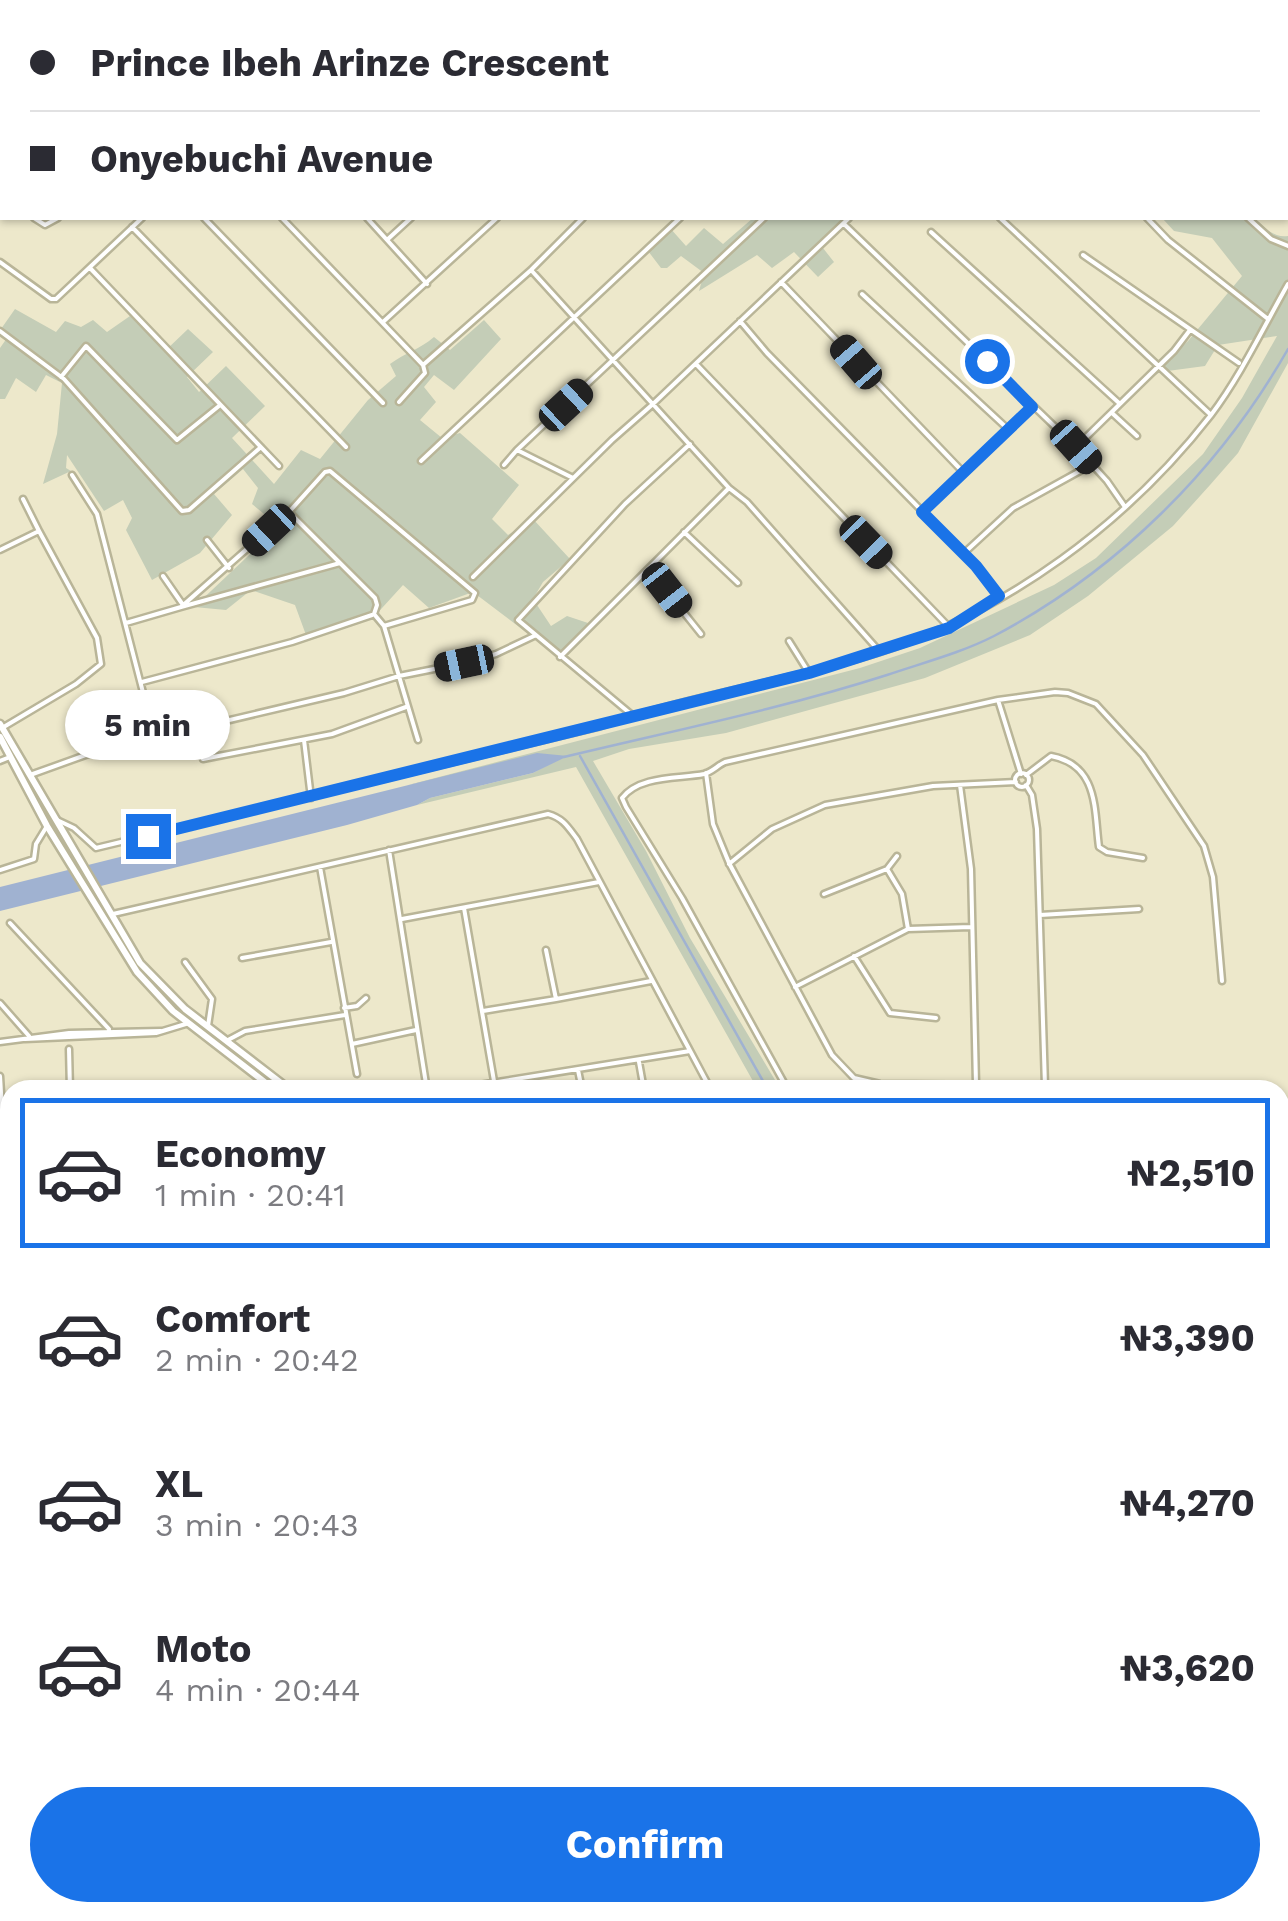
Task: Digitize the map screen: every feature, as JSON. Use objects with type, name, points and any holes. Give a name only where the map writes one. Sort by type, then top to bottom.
[{"type":"main road","points":[[1,726],[112,914],[115,930],[148,984],[189,1023],[262,1080]]},
{"type":"main road","points":[[0,737],[47,826],[95,904],[150,975],[278,1080]]},
{"type":"street","points":[[0,262],[56,299],[140,220]]},
{"type":"street","points":[[206,220],[383,403]]},
{"type":"street","points":[[284,220],[422,365],[425,373],[399,402]]},
{"type":"street","points":[[369,220],[426,284]]},
{"type":"street","points":[[388,239],[409,220]]},
{"type":"street","points":[[383,322],[496,220]]},
{"type":"street","points":[[422,365],[531,270],[581,220]]},
{"type":"street","points":[[421,461],[678,220]]},
{"type":"street","points":[[504,465],[762,220]]},
{"type":"street","points":[[473,576],[848,220]]},
{"type":"street","points":[[1002,220],[1210,415]]},
{"type":"street","points":[[1149,220],[1168,240],[1268,319]]},
{"type":"street","points":[[1250,220],[1272,239],[1288,246]]},
{"type":"street","points":[[844,224],[1076,447],[1125,507]]},
{"type":"street","points":[[132,227],[346,447]]},
{"type":"street","points":[[931,232],[1119,403]]},
{"type":"street","points":[[1083,254],[1241,364]]},
{"type":"street","points":[[90,268],[279,466]]},
{"type":"street","points":[[531,270],[880,652]]},
{"type":"street","points":[[781,282],[963,472]]},
{"type":"street","points":[[57,820],[74,828],[96,848],[809,673],[949,628],[1025,584],[1111,521],[1167,468],[1210,415],[1288,284]]},
{"type":"street","points":[[862,294],[1009,430]]},
{"type":"street","points":[[740,321],[964,554],[999,596]]},
{"type":"street","points":[[0,330],[61,377],[182,511],[189,510],[261,447]]},
{"type":"street","points":[[1076,447],[1174,351],[1190,330]]},
{"type":"street","points":[[61,377],[86,346],[177,440],[220,404]]},
{"type":"street","points":[[696,364],[949,628]]},
{"type":"street","points":[[922,512],[1032,407]]},
{"type":"street","points":[[1112,413],[1137,436]]},
{"type":"street","points":[[632,715],[532,638],[518,618],[625,504],[690,444]]},
{"type":"street","points":[[517,450],[573,478]]},
{"type":"street","points":[[964,554],[1013,508],[1092,465]]},
{"type":"street","points":[[182,606],[229,568],[330,470],[474,593],[472,600],[384,626]]},
{"type":"street","points":[[72,475],[97,514],[155,739]]},
{"type":"street","points":[[560,657],[730,488]]},
{"type":"street","points":[[1,726],[76,684],[102,664],[97,638],[23,499]]},
{"type":"street","points":[[142,682],[292,642],[374,614],[378,605],[375,598],[289,512]]},
{"type":"street","points":[[0,550],[39,530]]},
{"type":"street","points":[[684,532],[738,583]]},
{"type":"street","points":[[207,540],[229,568]]},
{"type":"street","points":[[126,622],[340,563]]},
{"type":"street","points":[[649,569],[701,634]]},
{"type":"street","points":[[162,576],[182,606]]},
{"type":"street","points":[[374,614],[384,626],[418,740]]},
{"type":"street","points":[[30,775],[94,752],[464,663],[532,638]]},
{"type":"street","points":[[790,641],[809,673]]},
{"type":"street","points":[[782,1080],[682,898],[623,801],[628,790],[682,775],[706,773],[725,762],[998,700],[1068,693],[1096,704],[1144,755],[1190,822],[1208,858],[1222,981]]},
{"type":"street","points":[[998,700],[1032,795],[1037,830],[1045,1080]]},
{"type":"street","points":[[203,759],[332,734],[406,707]]},
{"type":"street","points":[[304,740],[310,798]]},
{"type":"street","points":[[1016,782],[1051,756],[1067,761],[1094,792],[1100,847],[1143,858]]},
{"type":"street","points":[[0,760],[10,757]]},
{"type":"street","points":[[706,773],[713,824],[730,864],[836,1062],[854,1078],[863,1080]]},
{"type":"street","points":[[730,864],[772,828],[812,809],[849,799],[960,785],[1026,785]]},
{"type":"street","points":[[960,785],[971,869],[976,1080]]},
{"type":"street","points":[[112,914],[548,814],[566,823],[706,1080]]},
{"type":"street","points":[[0,870],[34,859],[36,844],[47,826]]},
{"type":"street","points":[[388,850],[425,1080]]},
{"type":"street","points":[[824,894],[887,869],[897,856]]},
{"type":"street","points":[[320,868],[358,1074]]},
{"type":"street","points":[[887,869],[902,894],[908,929]]},
{"type":"street","points":[[400,919],[599,882]]},
{"type":"street","points":[[464,908],[495,1080]]},
{"type":"street","points":[[1040,915],[1139,909]]},
{"type":"street","points":[[10,923],[111,1033]]},
{"type":"street","points":[[795,987],[908,929],[971,927]]},
{"type":"street","points":[[242,958],[332,942]]},
{"type":"street","points":[[546,950],[556,999]]},
{"type":"street","points":[[854,956],[890,1014],[936,1018]]},
{"type":"street","points":[[185,962],[212,998],[208,1026]]},
{"type":"street","points":[[483,1011],[652,982]]},
{"type":"street","points":[[228,1040],[245,1031],[344,1012],[366,998]]},
{"type":"street","points":[[0,1003],[28,1039]]},
{"type":"street","points":[[0,1042],[160,1031],[189,1023]]},
{"type":"street","points":[[351,1044],[416,1030]]},
{"type":"street","points":[[69,1049],[70,1080]]},
{"type":"street","points":[[509,1080],[690,1051]]},
{"type":"street","points":[[639,1062],[642,1080]]},
{"type":"street","points":[[578,1070],[580,1080]]},
{"type":"green space","points":[[751,220],[846,220],[819,243],[834,262],[818,277],[794,252],[772,268],[757,255],[699,291],[704,273],[681,256],[667,268],[661,268],[648,251],[670,228],[686,246],[704,228],[723,244]]},
{"type":"green space","points":[[1164,220],[1256,220],[1273,234],[1288,236],[1288,363],[1238,453],[1173,526],[1088,596],[1030,635],[925,678],[726,733],[629,749],[593,761],[646,851],[690,938],[775,1080],[752,1080],[576,767],[417,805],[430,798],[533,773],[566,756],[408,785],[860,668],[920,648],[1054,585],[1096,558],[1203,454],[1242,398],[1277,336],[1218,345],[1205,366],[1160,372],[1125,397],[1188,341],[1242,276],[1212,238],[1174,231]]},
{"type":"green space","points":[[15,309],[56,332],[65,321],[81,327],[93,320],[107,332],[130,316],[165,351],[188,329],[213,352],[187,377],[199,392],[226,366],[265,406],[232,438],[274,484],[301,450],[320,459],[368,400],[396,376],[390,364],[434,337],[450,350],[484,320],[501,339],[454,390],[434,375],[424,387],[436,402],[420,420],[442,438],[460,433],[519,485],[492,519],[508,535],[533,519],[570,559],[543,582],[533,599],[551,626],[567,616],[588,623],[565,652],[531,636],[473,592],[429,608],[403,585],[372,619],[306,635],[295,605],[251,590],[226,610],[194,607],[264,541],[270,519],[252,504],[258,488],[243,469],[214,494],[232,515],[200,553],[152,580],[126,530],[132,518],[123,500],[104,511],[67,455],[66,468],[71,471],[43,484],[57,434],[62,383],[46,375],[36,392],[16,378],[5,399],[0,399],[0,348],[7,338],[1,329]]},
{"type":"water","points":[[537,753],[568,756],[533,773],[430,798],[347,825],[0,911],[0,887]]},
{"type":"waterway","points":[[564,757],[847,687],[955,653],[994,636],[1082,581],[1161,514],[1230,436],[1288,349]]},
{"type":"waterway","points":[[580,756],[762,1080]]},
{"type":"route","points":[[148,836],[809,673],[949,628],[999,596],[988,579],[922,512],[1032,407],[987,361]]}]
